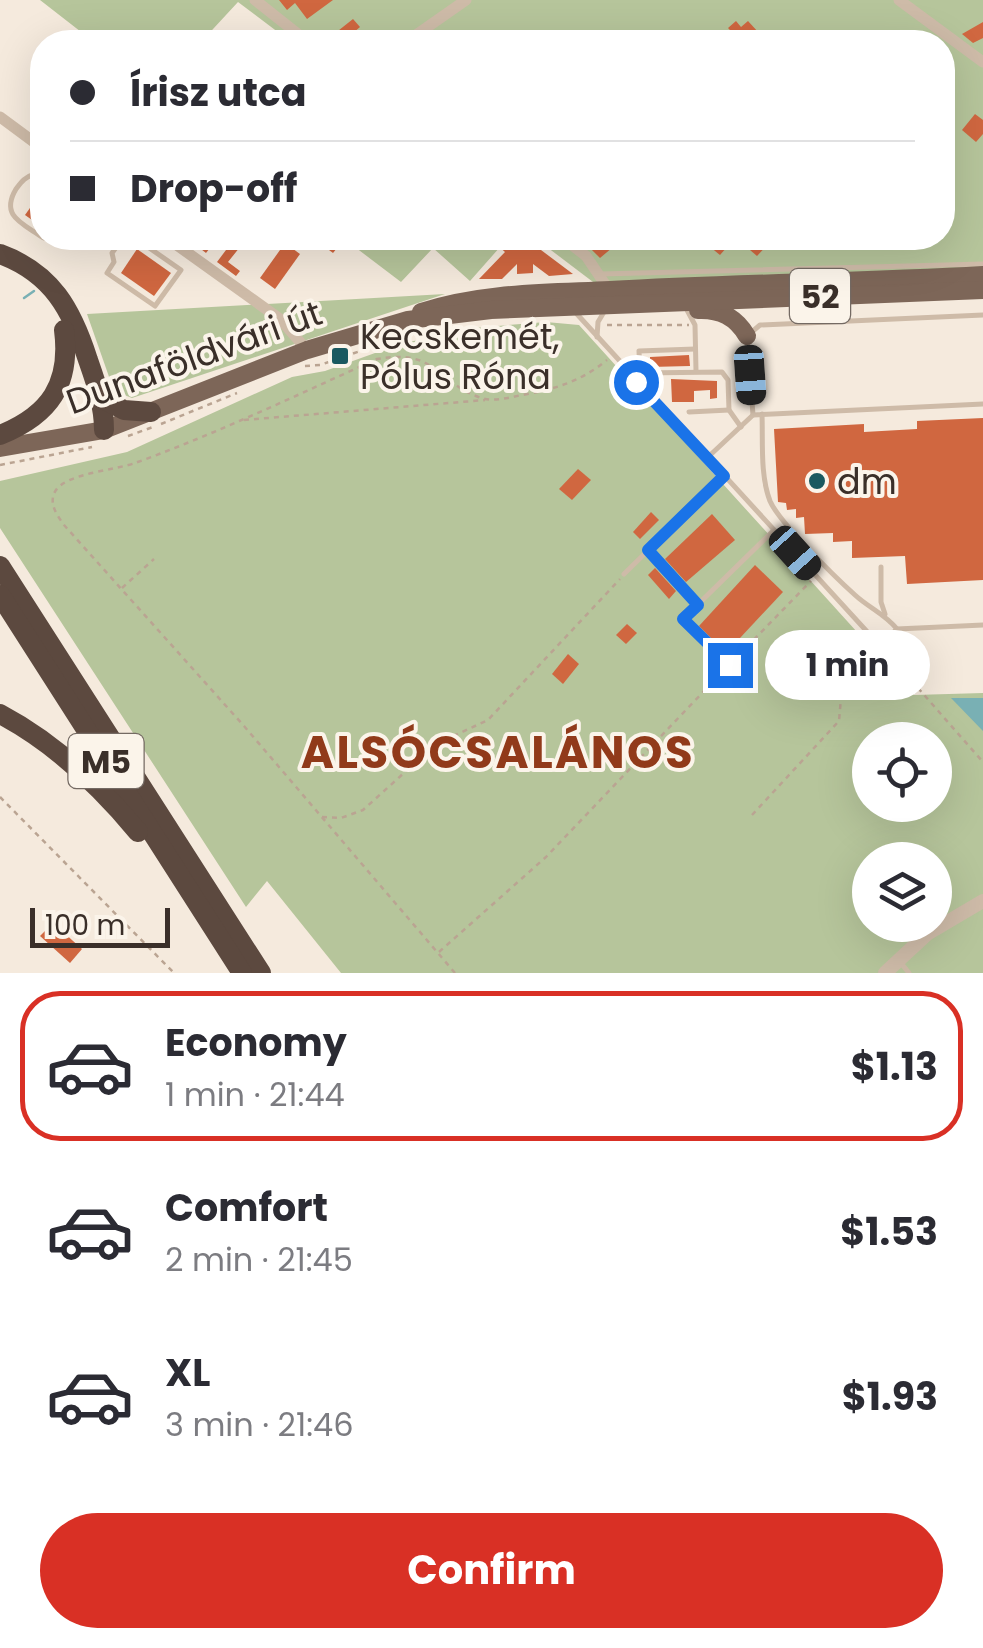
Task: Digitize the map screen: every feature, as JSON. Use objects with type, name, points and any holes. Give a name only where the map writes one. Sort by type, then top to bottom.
[{"type":"highway","points":[[0,254],[32,269],[61,296],[79,332],[101,398],[106,438]]},
{"type":"highway","points":[[0,269],[42,293],[52,305],[92,413],[106,438]]},
{"type":"highway","points":[[0,436],[18,428],[51,401],[65,370],[64,330]]},
{"type":"highway","points":[[101,398],[124,410],[152,412]]},
{"type":"highway","name":"M5","points":[[0,566],[261,973]]},
{"type":"highway","name":"M5","points":[[0,596],[242,973]]},
{"type":"highway","points":[[0,714],[50,745],[111,799],[146,840],[192,909],[212,927]]},
{"type":"main road","name":"Dunaföldvári út","points":[[0,448],[106,438],[152,412],[433,308],[471,300],[983,275]]},
{"type":"main road","name":"Dunaföldvári út","points":[[408,320],[571,306],[610,293],[657,302],[983,290]]},
{"type":"main road","points":[[610,293],[641,311],[691,317],[717,310],[736,322],[747,336]]},
{"type":"street","points":[[255,0],[293,30]]},
{"type":"street","points":[[423,30],[466,0]]},
{"type":"street","points":[[900,0],[940,30]]},
{"type":"street","points":[[955,41],[983,62]]},
{"type":"street","points":[[0,117],[30,139]]},
{"type":"street","points":[[185,250],[280,319],[306,358]]},
{"type":"street","points":[[578,250],[610,293]]},
{"type":"street","points":[[885,973],[926,934],[983,901]]},
{"type":"lane","points":[[30,176],[22,180],[8,208],[12,216],[30,228]]},
{"type":"lane","points":[[114,250],[114,262],[107,274],[155,306],[181,270],[152,250]]},
{"type":"lane","points":[[597,337],[598,322],[610,293],[983,264]]},
{"type":"lane","points":[[571,306],[914,683]]},
{"type":"lane","points":[[753,415],[747,336],[766,324],[983,315]]},
{"type":"lane","points":[[691,317],[696,372]]},
{"type":"lane","points":[[696,349],[639,351],[640,373],[717,371],[726,376],[729,410],[740,428]]},
{"type":"lane","points":[[707,458],[753,415],[983,404]]},
{"type":"lane","points":[[690,412],[729,410]]},
{"type":"lane","points":[[762,414],[766,483],[776,511],[853,593],[886,616]]},
{"type":"lane","points":[[624,574],[724,476]]},
{"type":"lane","points":[[730,665],[683,619],[774,530]]},
{"type":"lane","points":[[648,550],[698,605]]},
{"type":"lane","points":[[881,568],[881,602],[897,629]]},
{"type":"lane","points":[[878,646],[897,629],[983,625]]},
{"type":"lane","points":[[898,960],[909,973]]},
{"type":"path","points":[[598,322],[613,326],[691,317]]},
{"type":"path","points":[[306,358],[320,365],[397,338],[435,330]]},
{"type":"path","points":[[240,420],[486,400],[563,388],[613,356]]},
{"type":"path","points":[[454,973],[57,516],[53,500],[57,488],[74,478],[132,464],[377,360],[390,357],[430,364],[469,394],[486,400]]},
{"type":"path","points":[[0,465],[106,438],[236,394]]},
{"type":"path","points":[[122,588],[154,559]]},
{"type":"path","points":[[321,816],[341,818],[363,810],[427,750],[488,720],[624,574]]},
{"type":"path","points":[[439,952],[546,857],[816,576]]},
{"type":"path","points":[[752,815],[839,720],[840,698],[885,654]]},
{"type":"path","points":[[914,683],[983,762]]},
{"type":"path","points":[[0,797],[174,973]]},
{"type":"green space","points":[[40,0],[983,0],[983,267],[597,285],[551,250],[955,250],[955,30],[275,30],[238,2],[212,30],[79,30]]},
{"type":"green space","points":[[359,250],[431,250],[401,282]]},
{"type":"green space","points":[[435,250],[497,250],[470,281]]},
{"type":"green space","points":[[445,294],[132,398],[114,391],[87,314]]},
{"type":"green space","points":[[546,322],[579,325],[914,695],[983,693],[983,973],[341,973],[267,881],[246,907],[0,528],[0,481],[127,452],[292,377],[325,371],[400,344],[473,328]]},
{"type":"water","points":[[951,698],[983,698],[983,731]]},
{"type":"building","points":[[279,0],[333,0],[307,19],[295,3],[287,10]]},
{"type":"building","points":[[353,19],[360,27],[356,30],[339,30]]},
{"type":"building","points":[[736,21],[741,27],[748,21],[756,30],[730,30]]},
{"type":"building","points":[[983,22],[983,38],[973,43],[962,34]]},
{"type":"building","points":[[975,114],[983,120],[983,134],[976,142],[962,130]]},
{"type":"building","points":[[138,250],[171,273],[154,296],[121,273]]},
{"type":"building","points":[[226,250],[238,250],[228,262],[240,271],[236,276],[217,262]]},
{"type":"building","points":[[280,250],[300,254],[275,289],[260,278]]},
{"type":"building","points":[[503,250],[541,250],[573,274],[549,276],[533,264],[533,273],[517,274],[517,264],[502,279],[479,279],[505,252]]},
{"type":"building","points":[[592,250],[610,250],[600,258]]},
{"type":"building","points":[[689,355],[690,366],[650,367],[650,357]]},
{"type":"building","points":[[671,379],[717,381],[717,398],[710,399],[710,390],[694,391],[694,402],[672,402]]},
{"type":"building","points":[[983,418],[983,580],[907,584],[905,556],[852,558],[852,541],[833,542],[833,533],[805,534],[804,517],[796,518],[796,509],[787,510],[786,503],[778,502],[774,429],[864,424],[864,432],[917,429],[917,421]]},
{"type":"building","points":[[578,469],[591,480],[572,500],[559,489]]},
{"type":"building","points":[[651,512],[659,520],[640,539],[633,532]]},
{"type":"building","points":[[712,514],[735,540],[686,582],[665,559]]},
{"type":"building","points":[[755,565],[783,592],[726,653],[699,626]]},
{"type":"building","points":[[655,568],[676,591],[669,599],[648,575]]},
{"type":"building","points":[[627,624],[637,633],[626,644],[616,635]]},
{"type":"building","points":[[568,654],[579,664],[563,684],[552,674]]},
{"type":"building","points":[[53,923],[82,949],[70,963],[40,936]]},
{"type":"waterway","points":[[24,298],[34,291]]},
{"type":"place","name":"Kecskemét, Pólus Róna","points":[[340,356]]},
{"type":"place","name":"dm","points":[[817,481]]},
{"type":"district","name":"ALSÓCSALÁNOS","points":[[498,752]]},
{"type":"route","points":[[636,382],[724,476],[648,550],[698,605],[683,619],[730,665]]}]
